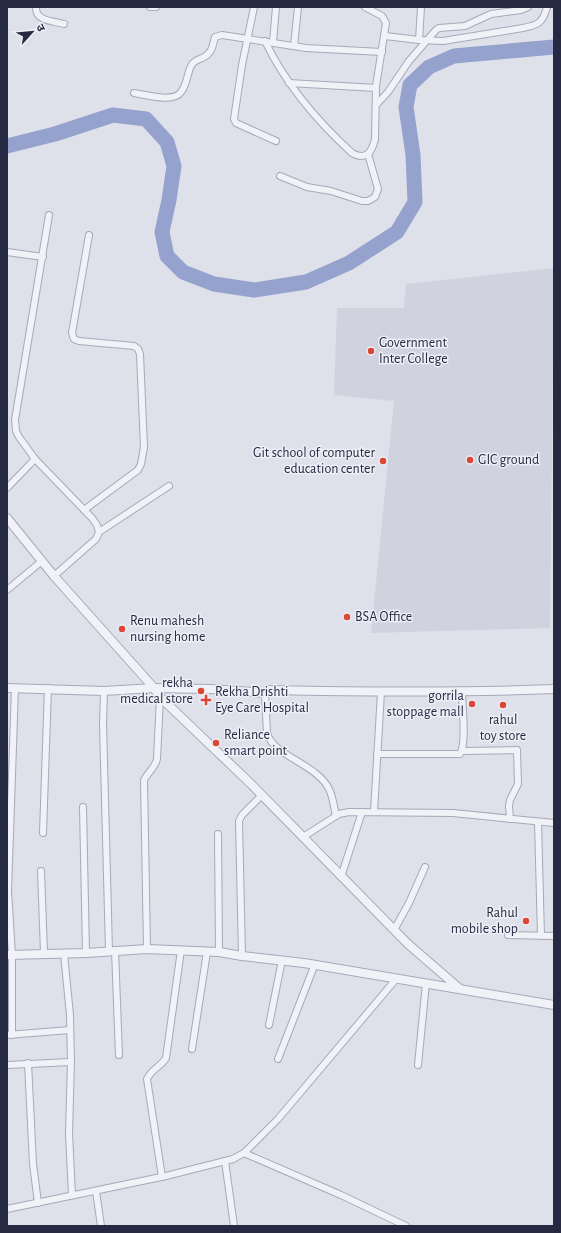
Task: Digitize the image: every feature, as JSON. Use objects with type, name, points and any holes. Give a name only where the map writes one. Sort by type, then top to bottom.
[{"type":"street","points":[[36,7],[37,13],[42,18],[64,24]]},
{"type":"street","points":[[150,7],[156,7]]},
{"type":"street","points":[[254,7],[247,38],[234,118],[236,123],[276,141]]},
{"type":"street","points":[[273,42],[276,7]]},
{"type":"street","points":[[294,46],[298,7]]},
{"type":"street","points":[[265,41],[289,83],[314,115],[343,145],[357,156],[368,154],[373,148],[376,139],[376,88],[386,23],[382,16],[365,7]]},
{"type":"street","points":[[419,40],[421,7]]},
{"type":"street","points":[[376,105],[388,92],[426,40],[439,28],[465,26],[492,14],[521,10],[528,7]]},
{"type":"street","points":[[385,36],[419,40],[452,40],[533,26],[542,21],[547,7]]},
{"type":"street","points":[[134,93],[170,98],[177,97],[183,91],[195,61],[207,56],[212,49],[215,37],[222,34],[294,46],[382,52]]},
{"type":"street","points":[[289,83],[376,88]]},
{"type":"street","points":[[280,176],[307,187],[331,191],[362,201],[368,201],[375,197],[378,189],[368,154]]},
{"type":"street","points":[[50,215],[15,420],[16,430],[19,437],[35,459],[84,510],[97,525],[99,532]]},
{"type":"street","points":[[84,510],[138,470],[141,464],[144,447],[140,354],[138,349],[134,346],[79,341],[74,339],[72,333],[89,235]]},
{"type":"street","points":[[7,252],[43,257]]},
{"type":"street","points":[[7,488],[35,459]]},
{"type":"street","points":[[54,576],[96,539],[99,532],[169,486]]},
{"type":"street","points":[[7,518],[42,562],[154,688],[160,697],[262,795],[408,944],[460,989]]},
{"type":"street","points":[[7,590],[42,562]]},
{"type":"street","points":[[70,1030],[10,1035],[8,891],[11,688],[104,691],[154,688],[210,689],[264,693],[269,690],[462,692],[554,689]]},
{"type":"street","points":[[43,833],[48,688]]},
{"type":"street","points":[[104,691],[103,724],[112,950],[119,1056]]},
{"type":"street","points":[[374,812],[381,692]]},
{"type":"street","points":[[462,692],[464,740],[462,751]]},
{"type":"street","points":[[264,693],[267,733],[269,739],[276,746],[310,769],[325,783],[330,792],[336,816]]},
{"type":"street","points":[[147,949],[144,780],[147,774],[156,765],[160,697]]},
{"type":"street","points":[[378,754],[456,755],[460,754],[462,751],[517,750],[518,784],[510,800],[510,819]]},
{"type":"street","points":[[242,956],[239,824],[242,815],[262,795]]},
{"type":"street","points":[[83,808],[86,953]]},
{"type":"street","points":[[303,837],[336,816],[349,812],[454,813],[554,823]]},
{"type":"street","points":[[341,877],[362,812]]},
{"type":"street","points":[[538,822],[541,936]]},
{"type":"street","points":[[218,834],[219,952]]},
{"type":"street","points":[[394,930],[409,903],[425,867]]},
{"type":"street","points":[[41,871],[44,953]]},
{"type":"street","points":[[508,936],[554,936]]},
{"type":"street","points":[[9,955],[44,953],[64,954],[147,949],[219,952],[315,964],[554,1005]]},
{"type":"street","points":[[162,1177],[147,1079],[153,1070],[164,1062],[166,1058],[181,950]]},
{"type":"street","points":[[192,1049],[207,952]]},
{"type":"street","points":[[64,954],[70,1014],[71,1062],[69,1133],[72,1196]]},
{"type":"street","points":[[269,1025],[282,960]]},
{"type":"street","points":[[278,1059],[315,964]]},
{"type":"street","points":[[7,1209],[162,1177],[232,1159],[244,1153],[278,1119],[397,978]]},
{"type":"street","points":[[418,1065],[426,983]]},
{"type":"street","points":[[7,1065],[71,1062]]},
{"type":"street","points":[[28,1063],[33,1164],[38,1203]]},
{"type":"street","points":[[244,1153],[342,1195],[406,1226]]},
{"type":"street","points":[[225,1161],[234,1226]]},
{"type":"street","points":[[96,1191],[101,1226]]},
{"type":"shaded area","name":"GIC ground","points":[[554,268],[550,628],[371,633],[394,401],[334,395],[337,308],[404,308],[406,284]]},
{"type":"waterway","points":[[7,146],[55,134],[113,115],[146,119],[167,142],[174,166],[162,232],[167,256],[183,272],[214,284],[254,290],[306,282],[349,263],[397,232],[415,202],[413,155],[406,107],[410,85],[429,67],[454,56],[554,47]]},
{"type":"place","name":"Government Inter College","points":[[371,351]]},
{"type":"place","name":"GIC ground","points":[[470,460]]},
{"type":"place","name":"Git school of computer education center","points":[[383,461]]},
{"type":"place","name":"BSA Office","points":[[347,617]]},
{"type":"place","name":"Renu mahesh nursing home","points":[[122,629]]},
{"type":"place","name":"rekha medical store","points":[[201,691]]},
{"type":"place","name":"Rekha Drishti Eye Care Hospital","points":[[206,700]]},
{"type":"place","name":"gorrila stoppage mall","points":[[472,704]]},
{"type":"place","name":"rahul toy store","points":[[503,705]]},
{"type":"place","name":"Reliance smart point","points":[[216,743]]},
{"type":"place","name":"Rahul mobile shop","points":[[526,921]]}]
